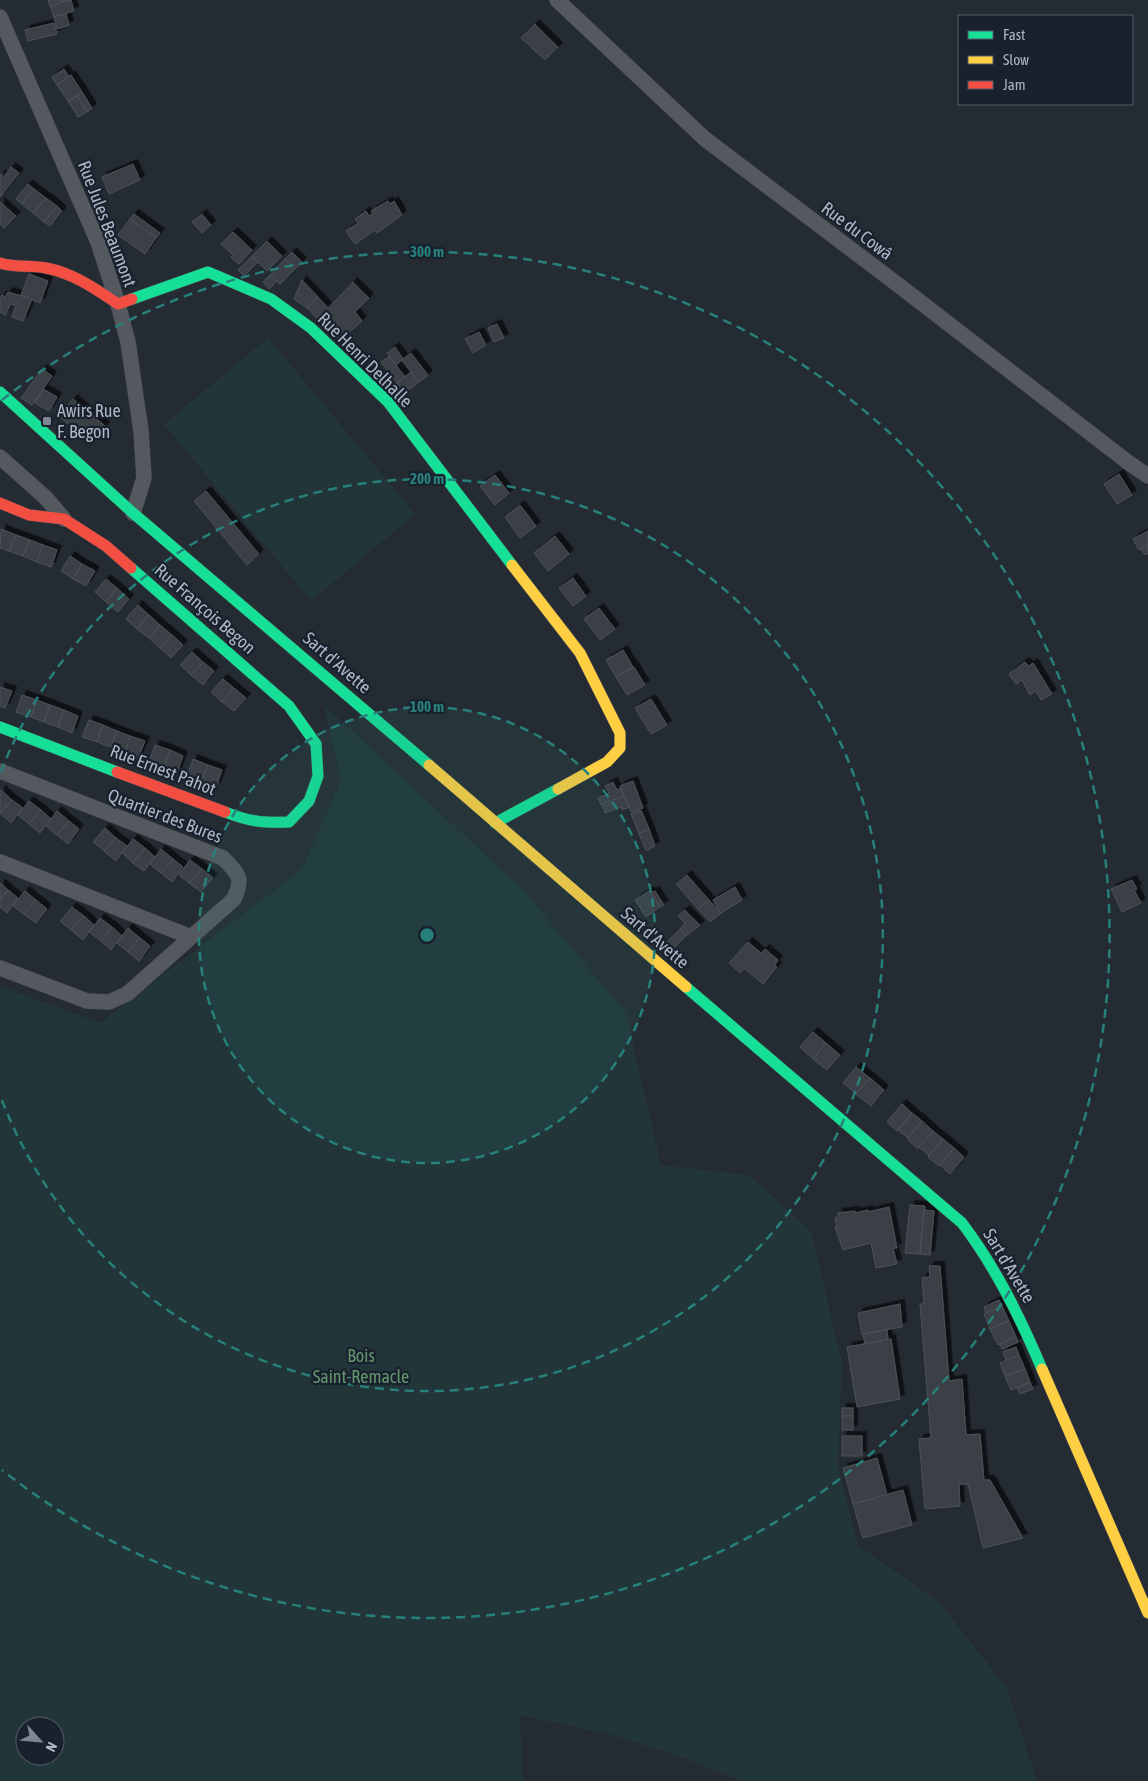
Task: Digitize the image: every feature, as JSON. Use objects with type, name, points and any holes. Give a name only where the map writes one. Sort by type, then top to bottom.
[{"type":"street","name":"Rue du Cowâ","points":[[557,0],[705,139],[1148,476]]},
{"type":"street","name":"Rue Jules Beaumont","points":[[0,17],[98,242],[118,304],[129,352],[141,430],[144,478],[133,513]]},
{"type":"street","points":[[0,264],[11,267],[34,266],[77,277],[118,304]]},
{"type":"street","name":"Rue Henri Delhalle","points":[[118,304],[208,272],[271,300],[311,328],[388,402],[580,653],[620,733],[620,748],[607,762],[495,823]]},
{"type":"street","name":"Sart d'Avette","points":[[0,392],[133,513],[339,687],[962,1223],[980,1245],[998,1273],[1024,1327],[1148,1613]]},
{"type":"street","points":[[0,456],[46,498],[64,519]]},
{"type":"street","name":"Rue François Begon","points":[[0,503],[29,515],[64,519],[106,546],[289,706],[316,744],[318,776],[309,801]]},
{"type":"street","name":"Rue Ernest Pahot","points":[[0,727],[240,818],[262,823],[289,822],[309,801]]},
{"type":"street","name":"Quartier des Bures","points":[[0,771],[224,858],[237,873],[240,886],[234,899],[127,994],[109,1002],[87,1001],[0,968]]},
{"type":"street","points":[[0,862],[191,937]]},
{"type":"green space","points":[[268,338],[415,514],[311,601],[164,424]]},
{"type":"green space","name":"Bois Saint-Remacle","points":[[323,704],[524,891],[626,1013],[661,1165],[749,1175],[811,1231],[842,1363],[838,1466],[858,1545],[939,1602],[1007,1688],[1037,1781],[742,1781],[681,1757],[616,1736],[520,1715],[523,1781],[0,1781],[0,986],[100,1023],[302,869],[341,780]]},
{"type":"building","points":[[48,0],[69,0],[50,6]]},
{"type":"building","points":[[71,0],[74,11],[54,17],[50,6]]},
{"type":"building","points":[[66,14],[69,25],[57,29],[54,17]]},
{"type":"building","points":[[54,23],[57,34],[28,41],[25,30]]},
{"type":"building","points":[[535,24],[558,47],[545,60],[521,38]]},
{"type":"building","points":[[64,69],[69,77],[57,85],[52,77]]},
{"type":"building","points":[[71,75],[82,92],[68,101],[57,85]]},
{"type":"building","points":[[82,92],[92,108],[87,112],[77,96]]},
{"type":"building","points":[[77,96],[87,112],[78,117],[68,101]]},
{"type":"building","points":[[133,164],[140,180],[109,194],[102,177]]},
{"type":"building","points":[[11,167],[19,173],[0,197],[0,174],[4,177]]},
{"type":"building","points":[[28,184],[34,189],[22,204],[16,199]]},
{"type":"building","points":[[34,189],[46,198],[33,213],[22,204]]},
{"type":"building","points":[[46,198],[57,206],[44,222],[33,213]]},
{"type":"building","points":[[388,201],[390,204],[394,201],[402,215],[377,233],[375,230],[355,244],[346,231],[358,223],[355,219],[366,211],[369,216],[373,213],[371,211]]},
{"type":"building","points":[[0,202],[16,216],[4,228],[0,224]]},
{"type":"building","points":[[57,206],[62,211],[50,226],[44,222]]},
{"type":"building","points":[[134,214],[160,233],[156,238],[130,219]]},
{"type":"building","points":[[202,214],[211,225],[202,233],[192,222]]},
{"type":"building","points":[[130,219],[156,238],[145,254],[118,235]]},
{"type":"building","points":[[233,232],[252,250],[239,264],[231,257],[233,255],[221,244]]},
{"type":"building","points":[[267,241],[282,256],[267,271],[252,256]]},
{"type":"building","points":[[292,252],[302,262],[295,269],[285,259]]},
{"type":"building","points":[[252,256],[258,262],[244,276],[238,270]]},
{"type":"building","points":[[285,259],[295,269],[280,284],[270,275]]},
{"type":"building","points":[[29,274],[48,281],[40,303],[21,295]]},
{"type":"building","points":[[270,275],[277,281],[269,289],[263,282]]},
{"type":"building","points":[[302,280],[318,297],[307,308],[294,299]]},
{"type":"building","points":[[353,282],[369,298],[355,312],[362,321],[339,341],[307,308],[318,297],[328,308]]},
{"type":"building","points":[[8,292],[32,299],[23,321],[12,317],[16,306],[11,304],[5,315],[0,312],[0,299],[2,295],[5,297]]},
{"type":"building","points":[[497,324],[504,338],[494,342],[488,328]]},
{"type":"building","points":[[479,332],[486,345],[473,353],[465,339]]},
{"type":"building","points":[[395,347],[403,359],[396,365],[387,353]]},
{"type":"building","points":[[411,353],[428,375],[419,382],[402,360]]},
{"type":"building","points":[[389,356],[405,377],[397,383],[381,362]]},
{"type":"building","points":[[42,369],[52,376],[32,405],[21,398]]},
{"type":"building","points":[[411,372],[419,382],[405,393],[397,383]]},
{"type":"building","points":[[397,383],[401,389],[392,396],[388,391]]},
{"type":"building","points":[[43,389],[57,397],[49,411],[35,403]]},
{"type":"building","points":[[73,399],[105,426],[94,439],[87,433],[83,437],[59,416]]},
{"type":"building","points":[[1119,474],[1132,495],[1117,504],[1104,484]]},
{"type":"building","points":[[495,475],[509,493],[495,505],[480,486]]},
{"type":"building","points":[[206,491],[259,554],[247,565],[194,501]]},
{"type":"building","points":[[520,505],[536,526],[520,538],[505,517]]},
{"type":"building","points":[[1,529],[16,535],[9,551],[0,548]]},
{"type":"building","points":[[1148,531],[1148,545],[1139,550],[1133,539]]},
{"type":"building","points":[[16,535],[30,540],[23,556],[9,551]]},
{"type":"building","points":[[555,536],[569,554],[548,571],[534,553]]},
{"type":"building","points":[[30,540],[43,545],[37,562],[23,556]]},
{"type":"building","points":[[43,545],[57,550],[51,567],[37,562]]},
{"type":"building","points":[[1148,545],[1148,553],[1145,555],[1141,549]]},
{"type":"building","points":[[70,556],[82,564],[73,579],[61,571]]},
{"type":"building","points":[[82,564],[95,571],[86,586],[73,579]]},
{"type":"building","points":[[573,578],[586,596],[573,606],[559,588]]},
{"type":"building","points":[[106,579],[117,588],[106,602],[95,592]]},
{"type":"building","points":[[117,588],[129,599],[118,612],[106,602]]},
{"type":"building","points":[[138,605],[149,615],[137,629],[126,619]]},
{"type":"building","points":[[599,608],[615,629],[600,640],[584,619]]},
{"type":"building","points":[[149,615],[160,625],[149,638],[137,629]]},
{"type":"building","points":[[160,625],[172,635],[160,648],[149,638]]},
{"type":"building","points":[[172,635],[183,645],[171,658],[160,648]]},
{"type":"building","points":[[623,650],[633,667],[616,677],[606,660]]},
{"type":"building","points":[[192,652],[203,662],[191,675],[180,665]]},
{"type":"building","points":[[203,662],[214,671],[203,685],[191,675]]},
{"type":"building","points":[[1025,662],[1029,666],[1033,663],[1052,694],[1041,700],[1036,691],[1030,695],[1022,680],[1016,684],[1009,674]]},
{"type":"building","points":[[634,667],[645,685],[627,695],[616,677]]},
{"type":"building","points":[[223,679],[234,688],[222,702],[211,692]]},
{"type":"building","points":[[0,687],[12,691],[5,708],[0,706]]},
{"type":"building","points":[[234,688],[246,698],[234,711],[222,702]]},
{"type":"building","points":[[22,695],[37,700],[31,717],[16,712]]},
{"type":"building","points":[[651,699],[667,725],[651,734],[635,708]]},
{"type":"building","points":[[37,700],[50,705],[44,722],[31,717]]},
{"type":"building","points":[[50,705],[64,710],[58,727],[44,722]]},
{"type":"building","points":[[64,710],[78,716],[72,733],[58,727]]},
{"type":"building","points":[[89,720],[103,725],[97,742],[82,737]]},
{"type":"building","points":[[103,725],[117,731],[111,747],[97,742]]},
{"type":"building","points":[[117,731],[130,736],[125,753],[111,747]]},
{"type":"building","points":[[130,736],[145,741],[138,758],[125,753]]},
{"type":"building","points":[[155,745],[170,750],[164,767],[149,762]]},
{"type":"building","points":[[170,750],[183,756],[177,772],[164,767]]},
{"type":"building","points":[[193,759],[208,765],[202,781],[187,776]]},
{"type":"building","points":[[208,765],[222,770],[216,787],[202,781]]},
{"type":"building","points":[[633,781],[643,808],[631,812],[620,786]]},
{"type":"building","points":[[613,782],[617,790],[621,788],[624,796],[601,805],[598,798],[609,793],[605,786]]},
{"type":"building","points":[[0,791],[12,800],[0,813]]},
{"type":"building","points":[[624,796],[629,807],[622,810],[621,807],[605,813],[602,804]]},
{"type":"building","points":[[12,800],[23,808],[11,823],[0,813]]},
{"type":"building","points":[[29,801],[41,810],[29,824],[18,815]]},
{"type":"building","points":[[41,810],[51,819],[40,833],[29,824]]},
{"type":"building","points":[[641,810],[649,829],[639,834],[631,814]]},
{"type":"building","points":[[57,811],[69,821],[57,835],[46,826]]},
{"type":"building","points":[[69,821],[79,829],[68,844],[57,835]]},
{"type":"building","points":[[105,828],[116,838],[104,851],[93,842]]},
{"type":"building","points":[[649,829],[655,846],[646,850],[639,834]]},
{"type":"building","points":[[116,838],[127,846],[116,861],[104,851]]},
{"type":"building","points":[[133,839],[145,848],[133,863],[122,853]]},
{"type":"building","points":[[145,848],[155,857],[144,871],[133,863]]},
{"type":"building","points":[[161,849],[173,859],[161,873],[150,864]]},
{"type":"building","points":[[173,859],[183,867],[172,882],[161,873]]},
{"type":"building","points":[[190,860],[202,869],[189,883],[179,875]]},
{"type":"building","points":[[202,869],[213,878],[201,892],[189,883]]},
{"type":"building","points":[[687,875],[709,900],[698,909],[676,884]]},
{"type":"building","points":[[1132,880],[1137,889],[1134,890],[1141,903],[1122,912],[1111,889]]},
{"type":"building","points":[[0,883],[8,890],[0,900]]},
{"type":"building","points":[[735,887],[742,900],[721,913],[713,900]]},
{"type":"building","points":[[8,890],[18,898],[7,913],[0,907],[0,900]]},
{"type":"building","points":[[25,891],[36,900],[24,914],[13,906]]},
{"type":"building","points":[[649,891],[660,907],[646,917],[635,900]]},
{"type":"building","points":[[655,891],[664,905],[660,907],[651,893]]},
{"type":"building","points":[[36,900],[47,909],[36,923],[24,914]]},
{"type":"building","points":[[709,900],[721,913],[710,922],[698,909]]},
{"type":"building","points":[[72,907],[84,916],[71,930],[60,921]]},
{"type":"building","points":[[685,910],[700,925],[686,936],[680,929],[685,923],[678,916]]},
{"type":"building","points":[[84,916],[94,925],[83,940],[71,930]]},
{"type":"building","points":[[100,918],[112,927],[101,941],[89,932]]},
{"type":"building","points":[[112,927],[122,936],[111,950],[101,941]]},
{"type":"building","points":[[128,928],[140,938],[128,952],[117,943]]},
{"type":"building","points":[[680,929],[686,936],[670,952],[664,945]]},
{"type":"building","points":[[140,938],[150,946],[139,961],[128,952]]},
{"type":"building","points":[[748,942],[761,953],[765,949],[778,960],[775,965],[777,967],[763,984],[744,968],[740,973],[729,963]]},
{"type":"building","points":[[813,1032],[826,1043],[813,1059],[800,1047]]},
{"type":"building","points":[[826,1043],[840,1055],[827,1070],[813,1059]]},
{"type":"building","points":[[856,1067],[870,1078],[856,1094],[843,1083]]},
{"type":"building","points":[[870,1078],[884,1090],[871,1106],[856,1094]]},
{"type":"building","points":[[902,1104],[912,1113],[897,1131],[887,1122]]},
{"type":"building","points":[[912,1113],[922,1121],[908,1138],[898,1130]]},
{"type":"building","points":[[922,1121],[933,1131],[918,1149],[907,1139]]},
{"type":"building","points":[[933,1131],[943,1139],[929,1156],[919,1147]]},
{"type":"building","points":[[943,1139],[954,1148],[939,1166],[928,1157]]},
{"type":"building","points":[[954,1148],[964,1157],[950,1174],[940,1165]]},
{"type":"building","points":[[910,1205],[925,1206],[920,1254],[905,1253]]},
{"type":"building","points":[[889,1207],[897,1248],[893,1248],[897,1264],[876,1268],[871,1243],[843,1250],[835,1227],[837,1227],[835,1218],[838,1217],[838,1213],[855,1211],[855,1213],[868,1210],[868,1212]]},
{"type":"building","points":[[924,1210],[934,1211],[930,1255],[920,1254]]},
{"type":"building","points":[[929,1266],[940,1266],[949,1381],[962,1379],[966,1435],[980,1434],[984,1480],[990,1480],[1023,1538],[983,1548],[968,1484],[959,1484],[960,1506],[925,1509],[919,1439],[931,1438],[920,1304],[924,1304],[922,1278],[930,1277]]},
{"type":"building","points":[[999,1300],[1002,1306],[986,1313],[984,1307]]},
{"type":"building","points":[[900,1304],[902,1327],[862,1334],[858,1313]]},
{"type":"building","points":[[1002,1306],[1009,1321],[990,1329],[984,1314]]},
{"type":"building","points":[[1009,1321],[1016,1337],[998,1345],[990,1329]]},
{"type":"building","points":[[887,1330],[888,1340],[865,1344],[863,1334]]},
{"type":"building","points":[[1016,1337],[1018,1342],[1002,1349],[1000,1344]]},
{"type":"building","points":[[891,1339],[900,1399],[857,1407],[847,1347]]},
{"type":"building","points":[[1016,1347],[1019,1355],[1006,1361],[1003,1352]]},
{"type":"building","points":[[1019,1355],[1025,1369],[1005,1376],[1000,1363]]},
{"type":"building","points":[[1025,1369],[1030,1382],[1011,1390],[1005,1376]]},
{"type":"building","points":[[1030,1382],[1033,1389],[1020,1394],[1017,1388]]},
{"type":"building","points":[[842,1408],[853,1408],[853,1416],[842,1416]]},
{"type":"building","points":[[842,1416],[853,1416],[853,1430],[842,1430]]},
{"type":"building","points":[[842,1436],[862,1436],[862,1456],[842,1456]]},
{"type":"building","points":[[877,1458],[887,1495],[853,1504],[843,1468]]},
{"type":"building","points":[[903,1490],[912,1525],[863,1538],[853,1504]]},
{"type":"traffic: fast","points":[[132,299],[208,272],[271,299],[311,328],[388,402],[512,565]]},
{"type":"traffic: fast","points":[[0,392],[133,513],[429,765]]},
{"type":"traffic: fast","points":[[131,568],[289,706],[316,744],[318,776],[309,801],[289,822],[257,821],[225,812]]},
{"type":"traffic: fast","points":[[0,727],[117,772]]},
{"type":"traffic: fast","points":[[495,823],[558,789]]},
{"type":"traffic: fast","points":[[686,987],[962,1223],[986,1257],[1006,1293],[1042,1369]]},
{"type":"traffic: slow","points":[[512,565],[580,653],[620,733],[620,748],[607,762],[558,789]]},
{"type":"traffic: slow","points":[[429,765],[686,987]]},
{"type":"traffic: slow","points":[[1042,1369],[1148,1613]]},
{"type":"traffic: jam","points":[[0,263],[56,270],[93,287],[118,304],[132,299]]},
{"type":"traffic: jam","points":[[0,503],[29,515],[64,519],[106,546],[131,568]]},
{"type":"traffic: jam","points":[[117,772],[225,812]]},
{"type":"place","name":"Awirs Rue F. Begon","points":[[47,421]]}]
